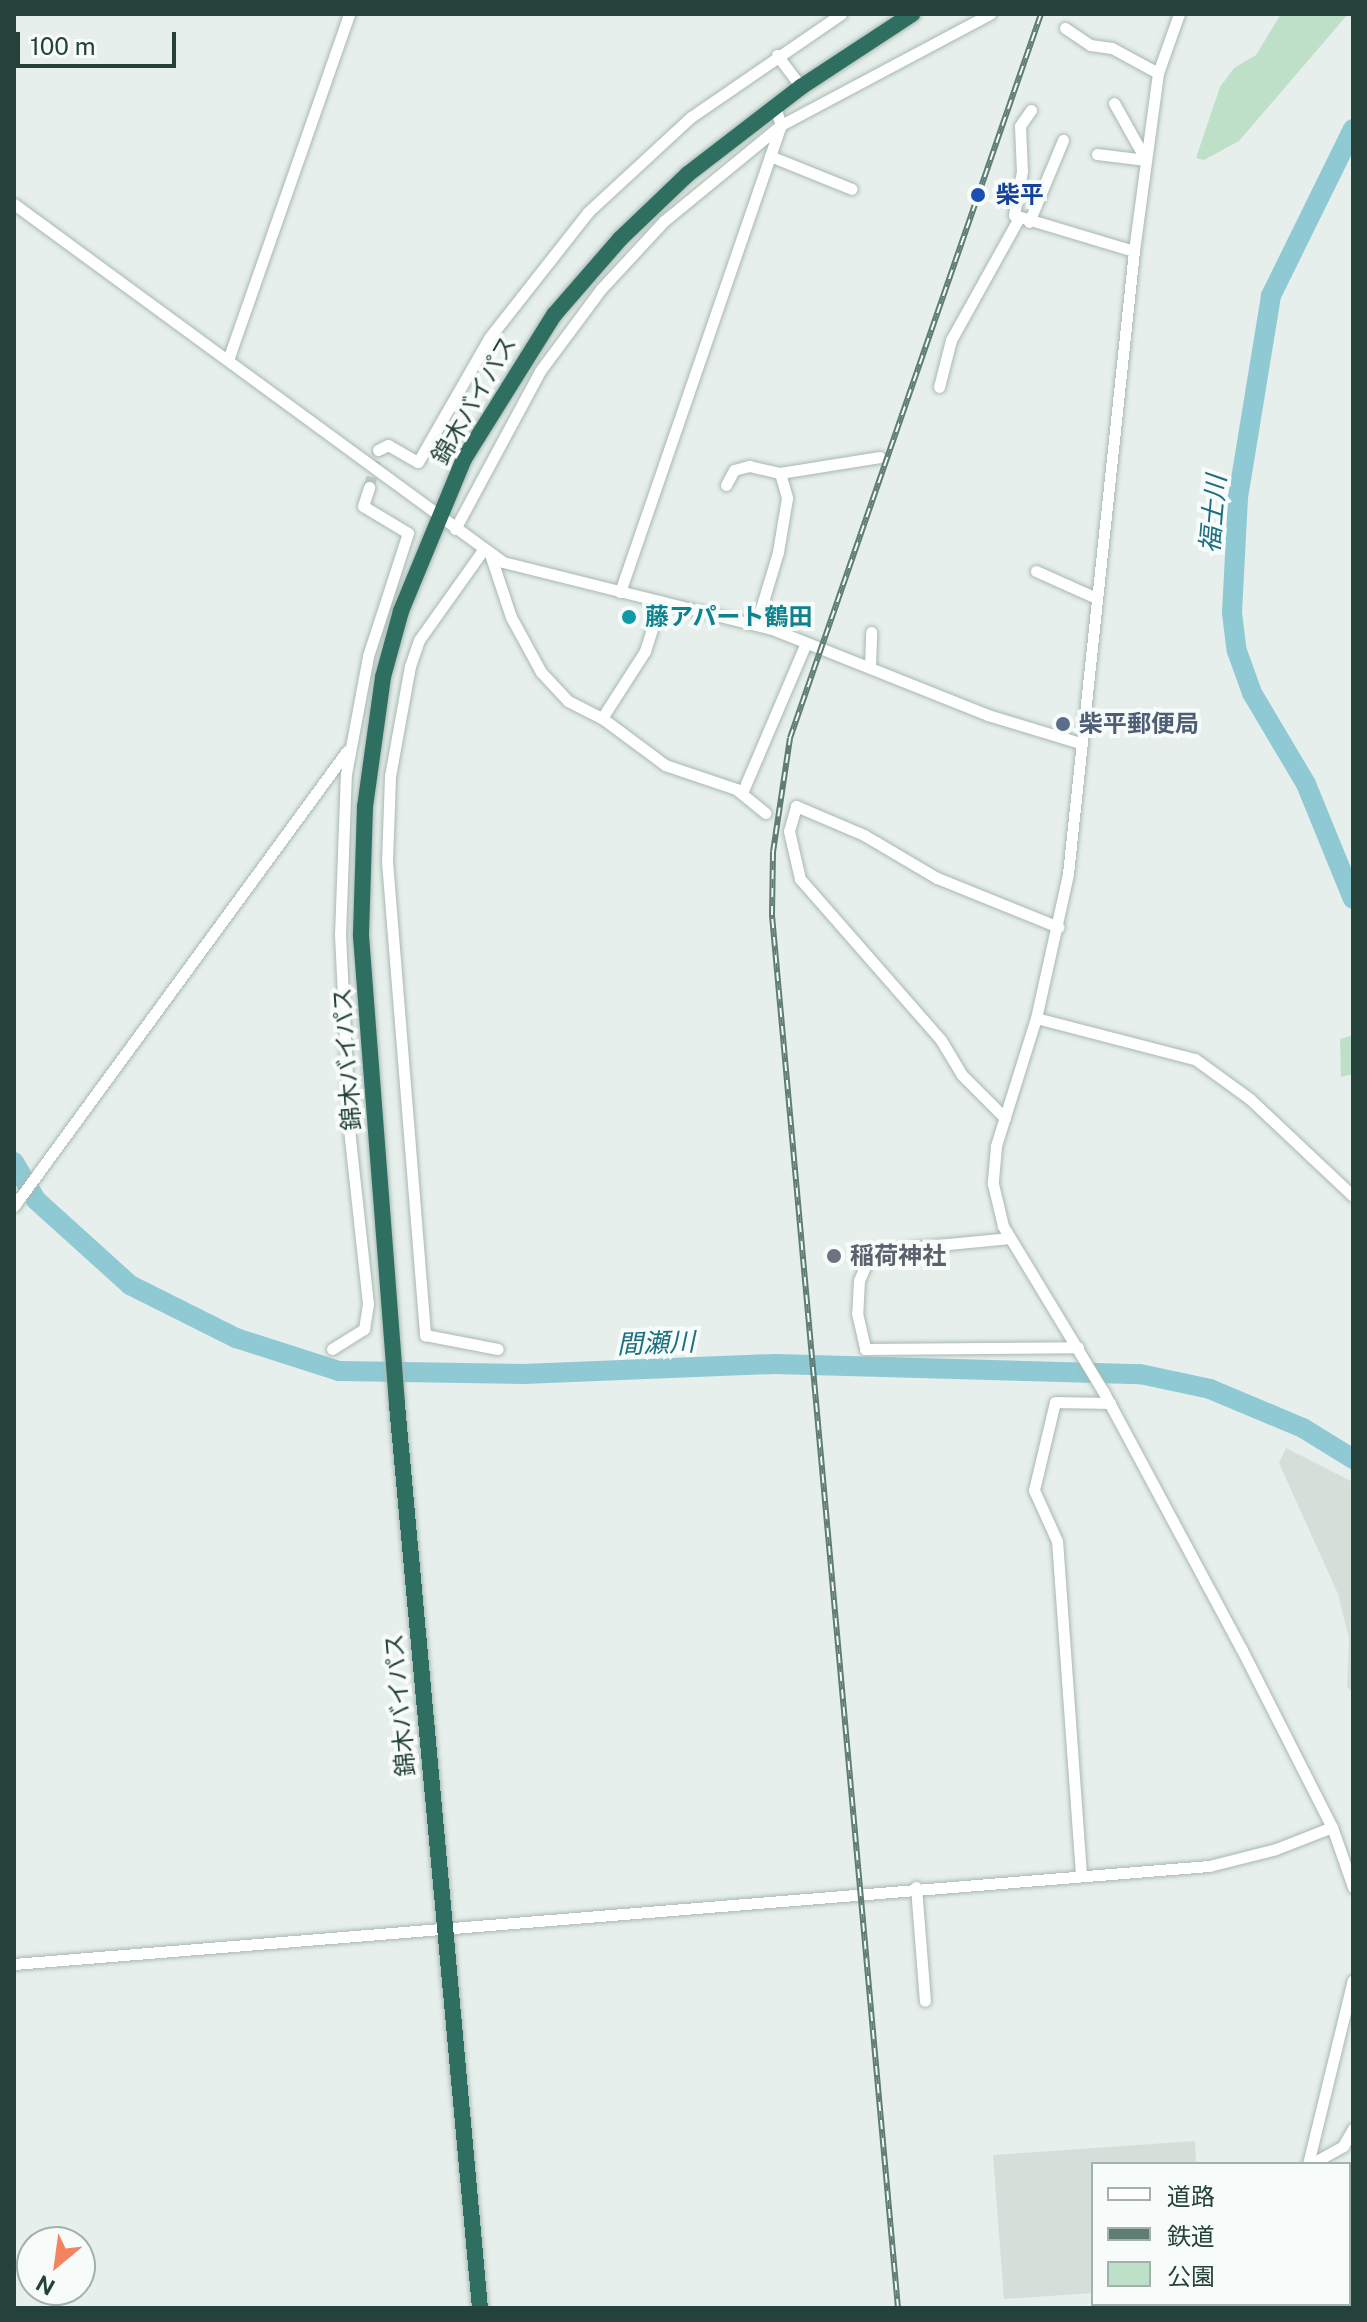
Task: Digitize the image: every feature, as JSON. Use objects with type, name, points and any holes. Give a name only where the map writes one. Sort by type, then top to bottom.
[{"type":"highway","name":"錦木バイパス","points":[[480,2308],[397,1396],[361,877],[383,677],[401,611],[439,518],[493,406],[554,315],[654,206],[801,87],[912,14]]},
{"type":"street","points":[[228,360],[349,14]]},
{"type":"street","points":[[812,32],[819,14]]},
{"type":"street","points":[[378,450],[388,445],[418,462],[489,338],[554,251],[656,146],[777,55],[841,14]]},
{"type":"street","points":[[455,529],[511,418],[601,289],[696,192],[781,125],[990,14]]},
{"type":"street","points":[[1179,14],[1158,73],[1146,160],[1058,927],[1036,1018],[1005,1118],[993,1184],[1010,1238],[1110,1403],[1332,1827],[1353,1887]]},
{"type":"street","points":[[1065,28],[1090,45],[1112,48],[1158,73]]},
{"type":"street","points":[[777,55],[801,87]]},
{"type":"street","points":[[1114,103],[1146,160]]},
{"type":"street","points":[[620,592],[781,125],[775,108]]},
{"type":"street","points":[[1031,110],[1020,126],[1022,171],[1011,208],[1024,220],[1134,251]]},
{"type":"street","points":[[939,387],[951,340],[1024,220],[1063,140]]},
{"type":"street","points":[[1097,154],[1146,160]]},
{"type":"street","points":[[770,156],[852,189]]},
{"type":"street","points":[[14,204],[503,562],[756,625],[988,715],[1080,743]]},
{"type":"street","points":[[726,485],[734,470],[749,466],[780,473],[880,457]]},
{"type":"street","points":[[756,625],[785,524],[787,498],[780,473]]},
{"type":"street","points":[[332,1349],[364,1329],[368,1304],[350,1139],[340,935],[349,747],[374,633],[408,533],[363,506],[369,487]]},
{"type":"street","points":[[487,552],[511,617],[541,672],[568,701],[602,718],[665,765],[742,793],[766,813]]},
{"type":"street","points":[[487,552],[419,640],[410,666],[393,751],[386,842],[425,1335],[498,1349]]},
{"type":"street","points":[[1036,571],[1096,598]]},
{"type":"street","points":[[602,718],[645,651],[661,601]]},
{"type":"street","points":[[870,667],[871,632]]},
{"type":"street","points":[[742,793],[806,643]]},
{"type":"street","points":[[14,1206],[349,747]]},
{"type":"street","points":[[1005,1118],[962,1075],[941,1040],[800,879],[789,831],[796,806],[864,835],[937,878],[1058,927]]},
{"type":"street","points":[[1036,1018],[1195,1059],[1250,1099],[1353,1196]]},
{"type":"street","points":[[1010,1238],[876,1251],[859,1280],[858,1339],[865,1349],[1080,1351]]},
{"type":"street","points":[[1081,1875],[1057,1541],[1034,1490],[1055,1402],[1110,1403]]},
{"type":"street","points":[[14,1964],[916,1887],[1209,1866],[1276,1849],[1332,1827]]},
{"type":"street","points":[[916,1887],[925,2001]]},
{"type":"street","points":[[1310,2162],[1353,1980]]},
{"type":"street","points":[[1314,2162],[1343,2146],[1353,2129]]},
{"type":"shaded area","points":[[1286,1448],[1353,1482],[1353,1694],[1347,1686],[1349,1638],[1338,1594],[1279,1463]]},
{"type":"shaded area","points":[[1195,2141],[1196,2162],[1091,2162],[1091,2293],[1004,2299],[993,2155]]},
{"type":"green space","points":[[1281,14],[1348,14],[1239,141],[1204,160],[1196,158],[1220,87],[1234,68],[1256,55]]},
{"type":"green space","points":[[1353,1035],[1353,1074],[1341,1077],[1340,1039]]},
{"type":"waterway","name":"福士川","points":[[1353,129],[1271,296],[1238,498],[1232,613],[1237,651],[1252,693],[1306,784],[1353,899]]},
{"type":"waterway","name":"間瀬川","points":[[14,1162],[36,1200],[130,1285],[236,1338],[339,1371],[523,1374],[775,1364],[1140,1374],[1210,1389],[1303,1428],[1353,1459]]},
{"type":"tunnel","points":[[369,487],[378,450]]},
{"type":"railway","points":[[898,2308],[772,915],[773,852],[790,738],[1041,14]]},
{"type":"place","name":"柴平","points":[[978,195]]},
{"type":"place","name":"藤アパート鶴田","points":[[629,617]]},
{"type":"place","name":"柴平郵便局","points":[[1063,724]]},
{"type":"place","name":"稲荷神社","points":[[834,1256]]}]
